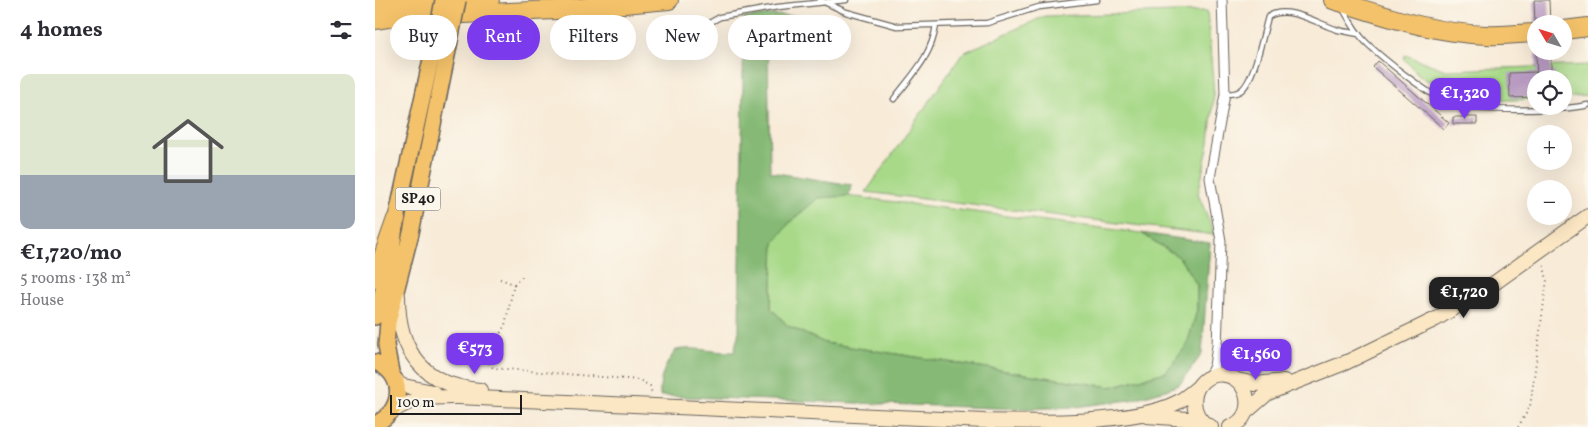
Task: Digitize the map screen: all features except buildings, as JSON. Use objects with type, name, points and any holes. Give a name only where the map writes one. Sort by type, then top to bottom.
[{"type":"highway","points":[[375,2],[490,0]]},
{"type":"highway","points":[[375,20],[394,17],[556,10],[669,0]]},
{"type":"highway","points":[[1335,1],[1416,24],[1450,31],[1487,36],[1527,33]]},
{"type":"highway","points":[[1573,29],[1588,27]]},
{"type":"highway","points":[[375,279],[396,219]]},
{"type":"main road","name":"SP40","points":[[443,0],[444,15]]},
{"type":"main road","name":"SP40","points":[[450,15],[458,0]]},
{"type":"main road","name":"SP40","points":[[375,318],[389,270],[396,219],[436,60]]},
{"type":"main road","name":"SP40","points":[[383,421],[397,403],[399,392],[386,354],[386,334],[398,290],[439,60]]},
{"type":"main road","points":[[1233,426],[1268,393],[1374,350],[1436,319],[1493,284],[1588,216]]},
{"type":"main road","points":[[398,290],[398,313],[404,342],[415,361],[432,376],[465,388],[544,393],[589,403]]},
{"type":"main road","points":[[375,362],[394,377],[399,385],[458,397]]},
{"type":"main road","points":[[383,421],[401,405],[416,399],[458,397],[984,421],[1092,419],[1131,415],[1175,403],[1214,376],[1266,384],[1314,375]]},
{"type":"main road","points":[[1233,378],[1247,394],[1246,412]]},
{"type":"main road","points":[[1203,383],[1193,404],[1207,425]]},
{"type":"main road","points":[[1131,415],[1207,425]]},
{"type":"street","points":[[1203,383],[1215,360],[1217,334],[1221,230],[1210,178],[1225,94],[1222,0]]},
{"type":"street","points":[[1217,334],[1224,366],[1233,378]]},
{"type":"lane","points":[[820,0],[897,26],[987,23],[1039,7],[1097,0]]},
{"type":"lane","points":[[718,19],[778,7],[846,0]]},
{"type":"lane","points":[[1335,1],[1359,34],[1417,84],[1449,104],[1472,107],[1537,109],[1588,105]]},
{"type":"lane","points":[[1225,94],[1239,92],[1243,88],[1252,72],[1268,17],[1272,15],[1284,12],[1338,30],[1359,34]]},
{"type":"lane","points":[[894,99],[926,59],[934,42],[936,25]]},
{"type":"path","points":[[1518,427],[1530,407],[1547,280],[1543,263],[1537,253]]},
{"type":"path","points":[[524,275],[514,284],[505,325],[487,355],[487,360],[493,368],[497,371],[639,380],[645,382],[652,389],[652,406]]},
{"type":"path","points":[[500,279],[514,284]]},
{"type":"green space","points":[[1207,11],[1214,94],[1209,143],[1198,194],[1215,235],[866,192],[963,53],[1045,16]]},
{"type":"green space","points":[[1405,55],[1446,70],[1588,65],[1588,96],[1572,97],[1572,70],[1527,70],[1527,99],[1493,101],[1469,84],[1426,80],[1404,59]]},
{"type":"green space","points":[[743,60],[768,60],[770,172],[852,185],[848,196],[818,198],[790,222],[774,243],[771,308],[788,326],[825,343],[1110,387],[1166,372],[1187,345],[1197,310],[1197,285],[1179,257],[1141,233],[1210,243],[1202,354],[1180,384],[1130,400],[1075,407],[1022,409],[660,396],[663,372],[676,350],[734,352],[739,331]]},
{"type":"green space","points":[[848,196],[1141,233],[1179,257],[1197,285],[1197,310],[1187,345],[1166,372],[1110,387],[825,343],[788,326],[771,308],[774,243],[790,222],[818,197]]}]
